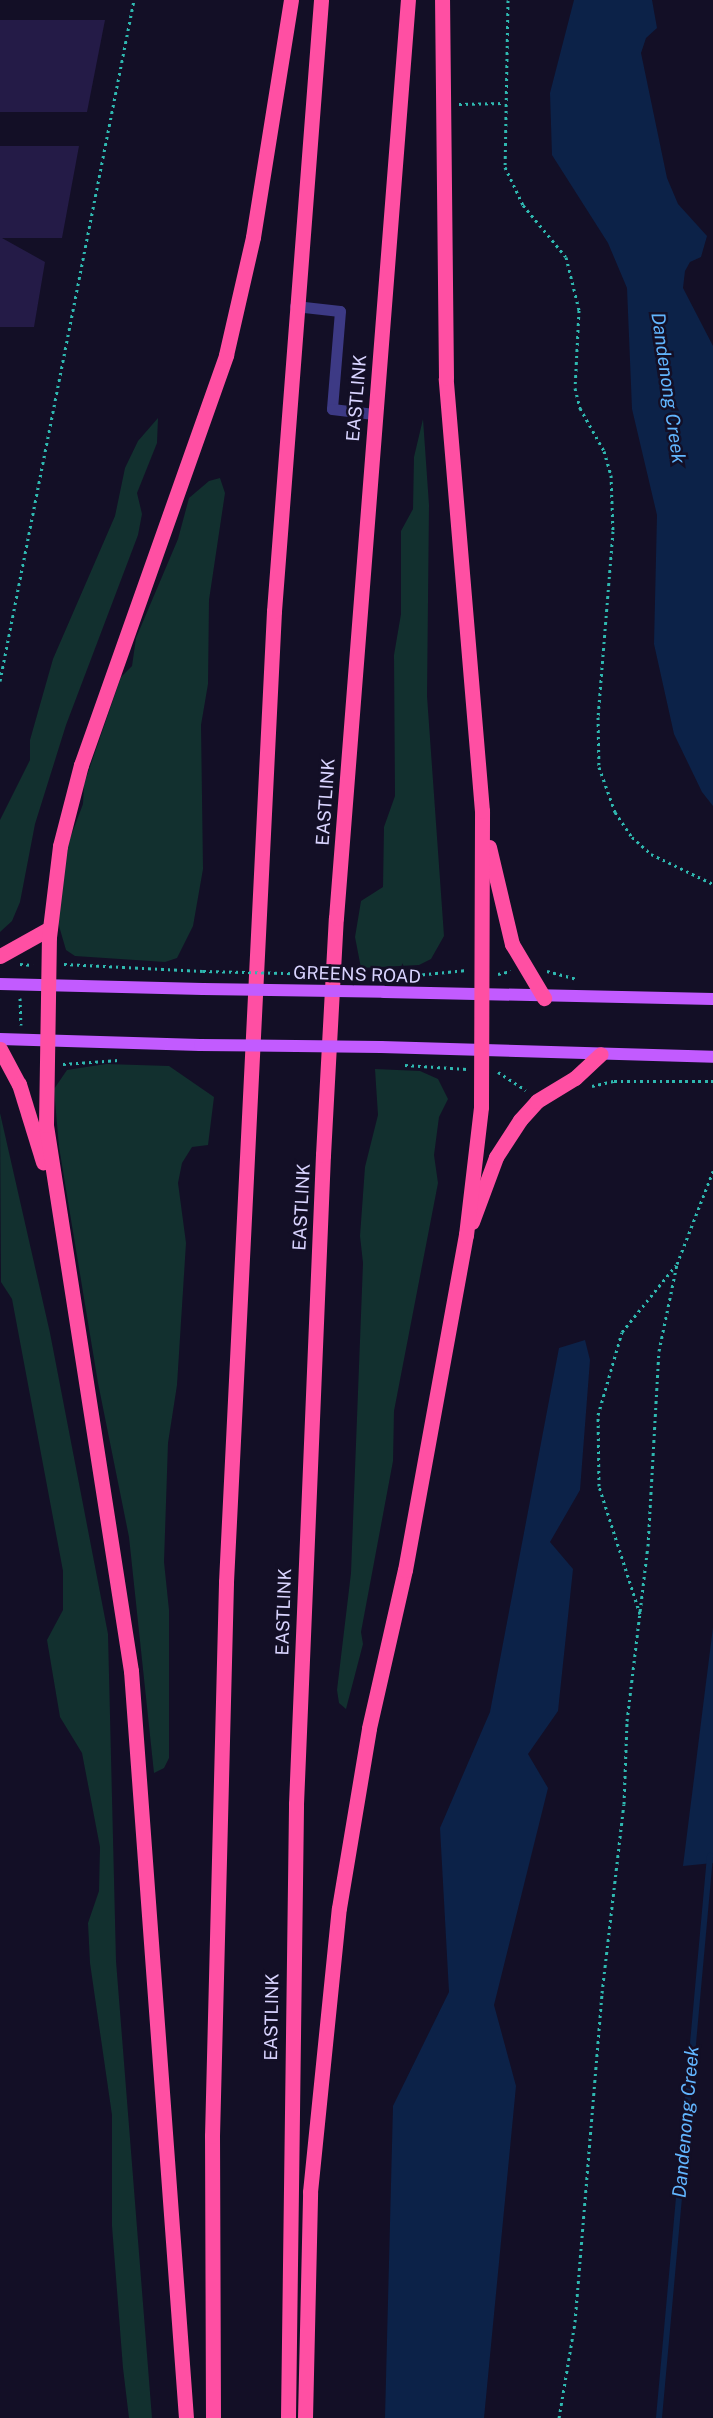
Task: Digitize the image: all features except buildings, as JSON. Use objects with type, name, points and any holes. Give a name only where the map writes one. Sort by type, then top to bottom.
[{"type":"highway","points":[[186,2418],[131,1671],[117,1558],[57,1214],[46,1125],[45,1065],[48,964],[50,928],[60,846],[81,765],[226,355],[256,220],[291,0]]},
{"type":"highway","points":[[213,2418],[212,2136],[226,1582],[274,611],[321,0]]},
{"type":"highway","name":"EASTLINK","points":[[288,2418],[289,2096],[303,1577],[336,918],[374,414],[408,0]]},
{"type":"highway","points":[[305,2418],[310,2192],[339,1908],[369,1728],[405,1570],[466,1234],[479,1138],[482,1049],[482,811],[446,378],[442,0]]},
{"type":"highway","points":[[482,811],[512,944],[544,998]]},
{"type":"highway","points":[[0,956],[14,950],[50,928]]},
{"type":"highway","points":[[0,1050],[22,1093],[57,1214]]},
{"type":"highway","points":[[466,1234],[505,1140],[537,1101],[575,1078],[601,1054]]},
{"type":"main road","name":"GREENS ROAD","points":[[0,984],[384,992],[544,998],[712,999]]},
{"type":"main road","points":[[0,1039],[482,1049],[711,1057]]},
{"type":"lane","points":[[296,306],[340,311],[332,409],[374,414]]},
{"type":"path","points":[[0,681],[134,0]]},
{"type":"path","points":[[508,0],[503,149],[511,187],[552,235],[566,257],[575,287],[579,310],[575,388],[580,408],[604,451],[611,475],[613,531],[598,717],[604,788],[632,837],[651,854],[713,884]]},
{"type":"path","points":[[442,104],[504,103]]},
{"type":"path","points":[[14,950],[20,965],[22,1040]]},
{"type":"path","points":[[20,965],[48,964],[336,974]]},
{"type":"path","points":[[45,1065],[125,1060]]},
{"type":"path","points":[[706,1081],[713,1082]]},
{"type":"path","points":[[559,2418],[575,2322],[601,2002],[641,1617],[659,1351],[677,1264],[713,1171]]},
{"type":"path","points":[[641,1617],[599,1486],[598,1415],[622,1332],[677,1264]]},
{"type":"green space","points":[[158,418],[157,443],[137,493],[142,514],[138,535],[66,725],[35,824],[20,902],[12,921],[0,932],[0,820],[30,760],[30,740],[53,659],[115,516],[125,468],[138,441]]},
{"type":"green space","points":[[423,419],[429,505],[427,696],[444,936],[431,959],[419,965],[361,968],[355,937],[361,901],[383,887],[384,827],[395,796],[394,655],[401,614],[401,531],[413,509],[414,457]]},
{"type":"green space","points":[[220,478],[225,493],[209,600],[208,684],[201,725],[203,869],[193,926],[177,958],[165,962],[75,956],[66,950],[57,919],[66,849],[83,804],[84,784],[121,677],[132,666],[136,638],[178,539],[189,498],[209,481]]},
{"type":"green space","points":[[106,1064],[169,1066],[214,1097],[208,1145],[192,1147],[182,1163],[178,1183],[186,1243],[177,1385],[168,1443],[164,1562],[169,1610],[169,1758],[164,1768],[154,1773],[129,1537],[98,1383],[59,1147],[54,1089],[67,1070]]},
{"type":"green space","points":[[375,1069],[420,1071],[438,1079],[448,1099],[439,1117],[434,1155],[438,1183],[394,1411],[393,1461],[361,1632],[363,1644],[346,1709],[339,1703],[337,1690],[351,1573],[363,1263],[360,1236],[365,1167],[378,1115]]},
{"type":"green space","points":[[0,1113],[50,1333],[108,1634],[116,1961],[152,2418],[129,2418],[123,2368],[112,2226],[112,2115],[90,1963],[88,1923],[99,1891],[100,1847],[82,1753],[60,1717],[47,1640],[63,1610],[63,1571],[12,1299],[1,1282]]},
{"type":"water","points":[[574,0],[652,0],[657,28],[646,38],[641,53],[667,178],[678,204],[707,236],[701,257],[690,262],[685,271],[683,288],[713,346],[713,806],[702,792],[674,734],[654,644],[657,515],[632,409],[627,288],[608,243],[552,155],[550,93]]},
{"type":"water","points":[[585,1340],[590,1360],[580,1490],[550,1542],[573,1569],[558,1711],[528,1754],[548,1788],[494,2005],[516,2086],[484,2418],[385,2418],[393,2106],[449,1992],[440,1828],[490,1712],[559,1348]]},
{"type":"water","points":[[713,1627],[713,1863],[683,1866]]},
{"type":"waterway","name":"Dandenong Creek","points":[[659,2418],[710,1856]]}]
